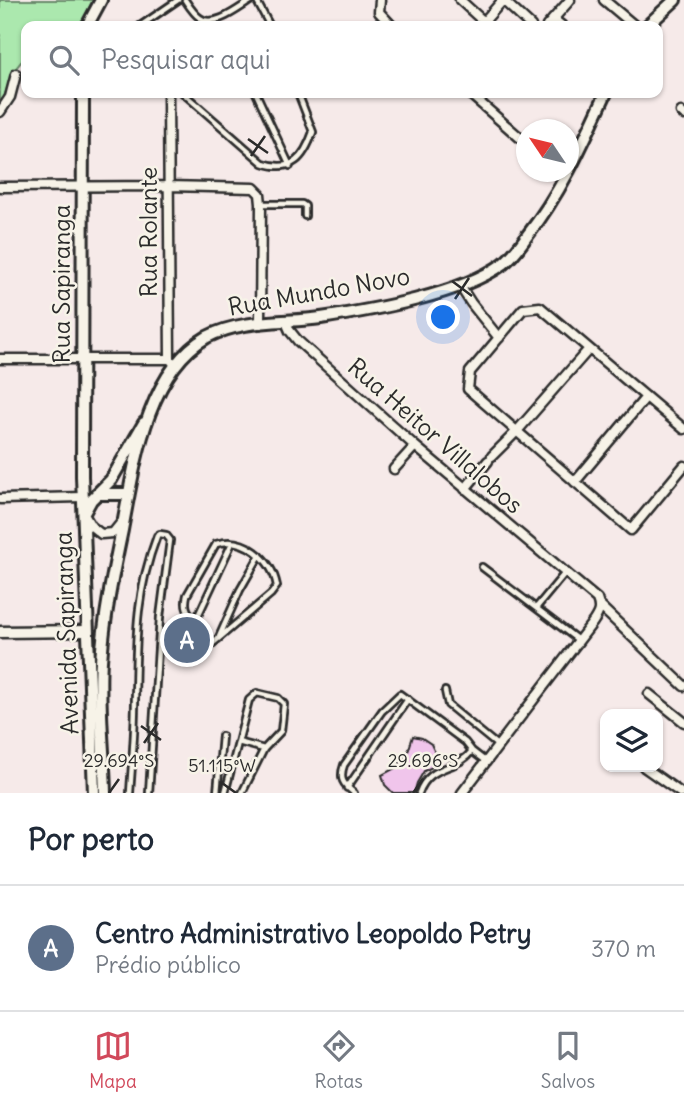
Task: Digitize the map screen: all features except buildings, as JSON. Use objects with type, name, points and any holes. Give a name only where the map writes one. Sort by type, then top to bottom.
[{"type":"main road","points":[[90,21],[101,0]]},
{"type":"main road","points":[[652,21],[675,0]]},
{"type":"main road","name":"Rua Sapiranga","points":[[83,98],[84,513]]},
{"type":"main road","name":"Rua Mundo Novo","points":[[579,143],[603,98]]},
{"type":"main road","name":"Rua Mundo Novo","points":[[127,494],[148,418],[172,362],[196,344],[229,328],[286,323],[365,311],[460,286],[485,275],[508,259],[533,228],[558,182]]},
{"type":"main road","name":"Rua Mundo Novo","points":[[97,494],[114,475],[137,432],[148,418]]},
{"type":"main road","points":[[82,476],[97,494],[127,494]]},
{"type":"main road","points":[[84,513],[97,494]]},
{"type":"main road","name":"Avenida Sapiranga","points":[[106,793],[101,664],[104,628],[127,494]]},
{"type":"main road","name":"Avenida Sapiranga","points":[[84,513],[94,793]]},
{"type":"street","points":[[380,0],[379,12],[388,21]]},
{"type":"street","points":[[460,0],[479,21]]},
{"type":"street","points":[[485,21],[503,0],[526,21]]},
{"type":"street","points":[[552,21],[570,0]]},
{"type":"street","points":[[604,0],[629,21]]},
{"type":"street","points":[[0,112],[10,97],[16,74]]},
{"type":"street","name":"Rua Rolante","points":[[168,98],[172,362]]},
{"type":"street","points":[[474,98],[516,134]]},
{"type":"street","points":[[0,187],[254,188],[260,194],[261,204],[260,324]]},
{"type":"street","points":[[460,286],[499,338]]},
{"type":"street","points":[[684,429],[540,307],[523,309],[470,372],[468,389],[631,530],[684,466]]},
{"type":"street","name":"Rua Heitor Villalobos","points":[[286,323],[298,341],[415,446],[597,599],[600,606],[684,686]]},
{"type":"street","points":[[465,489],[589,349]]},
{"type":"street","points":[[0,359],[83,357],[172,362]]},
{"type":"street","points":[[575,482],[646,397]]},
{"type":"street","points":[[394,469],[415,446]]},
{"type":"street","points":[[0,499],[83,497]]},
{"type":"street","points":[[84,513],[91,526],[105,535],[113,533],[124,516]]},
{"type":"street","points":[[462,793],[579,640],[599,612],[600,606]]},
{"type":"street","points":[[0,632],[87,631]]},
{"type":"street","points":[[649,694],[684,722]]},
{"type":"street","points":[[651,772],[681,793]]},
{"type":"lane","points":[[147,21],[178,0]]},
{"type":"lane","points":[[184,0],[200,19],[205,21]]},
{"type":"lane","points":[[213,21],[254,0],[267,21]]},
{"type":"lane","points":[[189,98],[263,163],[276,168],[290,166],[307,149],[313,132],[300,98]]},
{"type":"lane","points":[[258,98],[290,166]]},
{"type":"lane","points":[[261,204],[302,204],[305,206],[305,216]]},
{"type":"lane","points":[[130,793],[136,625],[147,562],[160,534],[166,535],[170,540],[163,588],[149,793]]},
{"type":"lane","points":[[194,647],[196,620],[232,543]]},
{"type":"lane","points":[[196,620],[188,613],[185,604],[187,595],[216,544],[232,543],[250,547],[275,574],[277,586],[271,594],[198,656]]},
{"type":"lane","points":[[219,638],[240,590],[260,555]]},
{"type":"lane","points":[[482,567],[579,640]]},
{"type":"lane","points":[[536,608],[565,573]]},
{"type":"lane","points":[[445,691],[448,705],[498,746]]},
{"type":"lane","points":[[225,793],[252,696],[257,694],[278,698],[284,704],[281,731],[264,748],[242,793]]},
{"type":"lane","points":[[354,793],[342,779],[344,765],[389,702],[400,694],[465,742],[485,761]]},
{"type":"lane","points":[[347,788],[408,699]]},
{"type":"lane","points":[[217,793],[222,736]]},
{"type":"lane","points":[[238,742],[264,748]]},
{"type":"lane","points":[[419,793],[431,774],[464,758],[472,751]]},
{"type":"green space","points":[[0,0],[93,0],[82,21],[21,21],[21,62],[12,73],[0,109]]},
{"type":"place","name":"Centro Administrativo Leopoldo Petry","points":[[187,640]]}]
